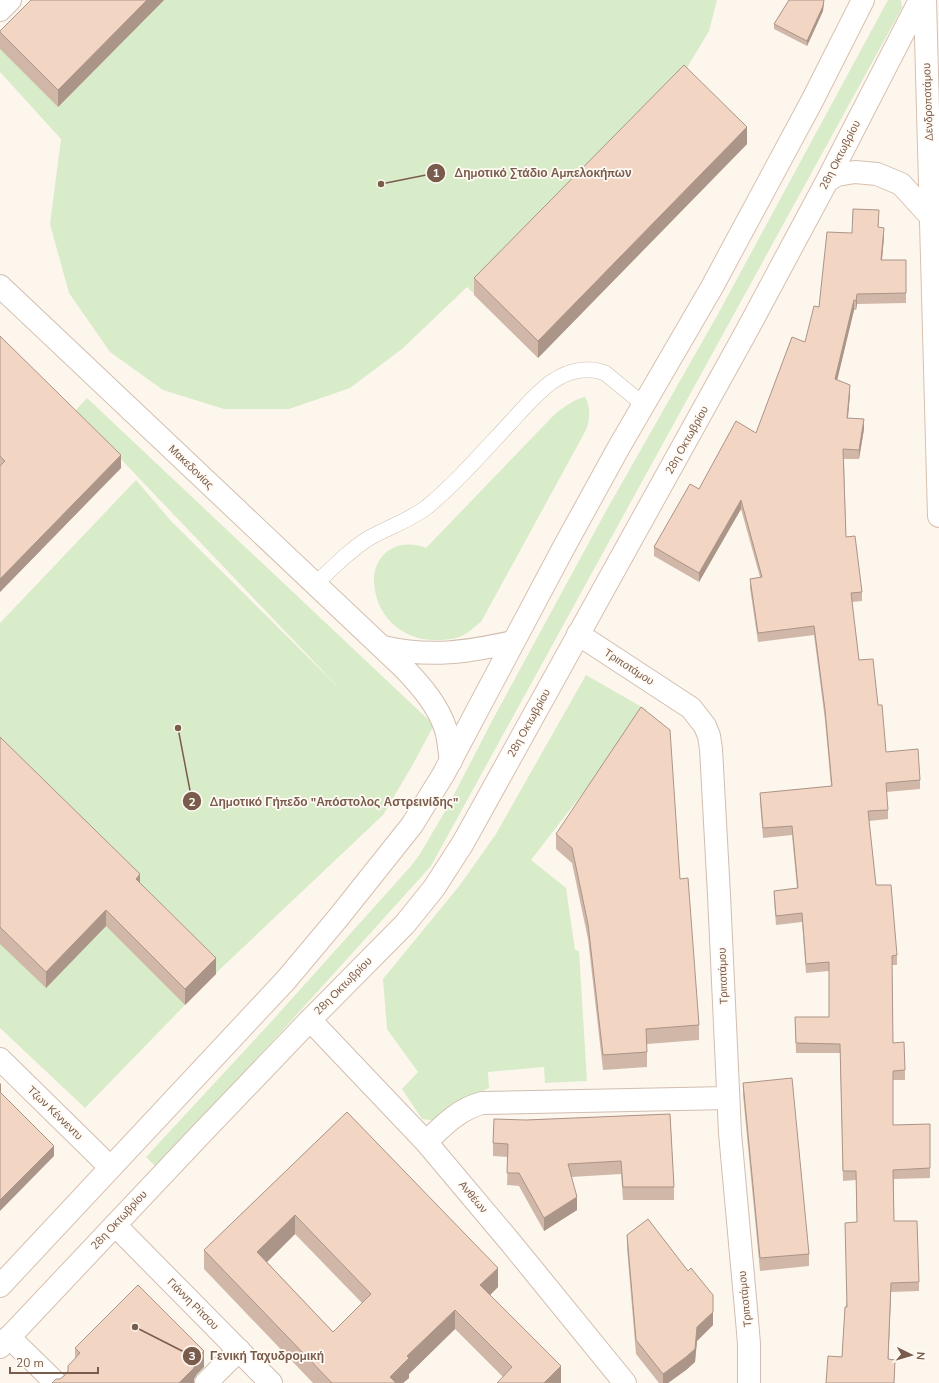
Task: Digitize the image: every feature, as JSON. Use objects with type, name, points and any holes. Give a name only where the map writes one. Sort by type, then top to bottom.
[{"type":"main road","points":[[0,10],[10,0]]},
{"type":"main road","points":[[0,1286],[281,985],[412,825],[451,761],[564,546],[643,404],[716,280],[812,101],[864,0]]},
{"type":"main road","name":"28η Οκτωβρίου","points":[[5,1342],[310,1020],[404,924],[445,874],[737,348],[827,181],[920,0]]},
{"type":"main road","name":"Δενδροποτάμου","points":[[925,0],[939,516]]},
{"type":"main road","points":[[827,181],[837,175],[855,172],[877,174],[900,184],[931,217]]},
{"type":"main road","name":"Μακεδονίας","points":[[0,286],[383,647],[416,681],[436,707],[446,731],[451,761]]},
{"type":"main road","name":"Τριποτάμου","points":[[578,634],[691,708],[705,726],[709,736],[719,880],[728,1098],[733,1169],[748,1326],[749,1383]]},
{"type":"main road","points":[[383,647],[410,652],[442,653],[473,650],[513,642]]},
{"type":"main road","name":"Ανθέων","points":[[310,1020],[426,1142],[511,1243],[625,1383]]},
{"type":"main road","name":"Τζων Κέννεντυ","points":[[0,1059],[110,1167]]},
{"type":"main road","points":[[426,1142],[460,1112],[482,1103],[728,1098]]},
{"type":"main road","name":"Γιάννη Ρίτσου","points":[[115,1225],[271,1383]]},
{"type":"main road","points":[[5,1342],[56,1383]]},
{"type":"main road","points":[[206,1383],[239,1350]]},
{"type":"lane","points":[[315,584],[360,545],[427,507],[458,478],[527,405],[552,381],[579,371],[589,369],[597,370],[605,373],[643,404]]},
{"type":"green space","points":[[44,0],[717,0],[709,31],[688,66],[684,81],[747,144],[542,354],[523,342],[467,287],[402,349],[350,388],[289,409],[224,409],[163,390],[110,352],[69,293],[50,224],[61,139],[0,72],[0,44]]},
{"type":"green space","points":[[888,0],[901,0],[902,8],[431,866],[157,1168],[146,1157],[271,1022],[411,866],[420,854],[447,808],[492,721],[606,511],[718,314]]},
{"type":"green space","points":[[585,397],[589,414],[586,430],[481,622],[460,637],[437,640],[412,636],[392,623],[378,603],[375,590],[375,572],[382,556],[389,550],[401,545],[414,545],[426,548],[555,414],[573,401]]},
{"type":"green space","points":[[87,398],[434,725],[383,815],[215,974],[85,1108],[0,1028],[0,623],[136,480],[171,521],[342,691],[75,411]]},
{"type":"green space","points":[[586,675],[647,710],[531,860],[566,888],[575,950],[579,951],[587,1081],[545,1083],[544,1067],[488,1072],[489,1088],[469,1097],[436,1121],[422,1119],[402,1089],[418,1072],[387,1029],[383,979],[460,885],[496,834]]},
{"type":"building","points":[[31,0],[147,0],[58,90],[0,32]]},
{"type":"building","points":[[789,0],[824,0],[823,6],[807,41],[774,24]]},
{"type":"building","points":[[684,65],[747,127],[538,341],[474,278]]},
{"type":"building","points":[[853,209],[879,210],[878,227],[884,228],[881,260],[906,260],[906,293],[857,294],[856,301],[854,300],[835,379],[850,385],[847,418],[864,419],[859,450],[843,449],[846,537],[855,536],[862,592],[851,593],[859,660],[873,659],[878,705],[882,705],[886,752],[918,749],[920,780],[886,783],[888,810],[868,811],[876,885],[891,885],[897,955],[892,956],[893,1043],[904,1042],[905,1070],[893,1071],[893,1125],[930,1124],[930,1168],[893,1170],[894,1221],[917,1221],[919,1282],[891,1283],[888,1359],[895,1360],[894,1383],[826,1383],[828,1356],[842,1357],[845,1307],[847,1307],[845,1223],[857,1222],[856,1171],[843,1171],[840,1044],[796,1043],[795,1017],[829,1017],[829,962],[806,964],[802,913],[776,916],[774,891],[798,888],[792,826],[763,828],[760,793],[832,786],[825,710],[814,626],[758,633],[750,579],[762,577],[741,500],[699,573],[654,547],[690,484],[699,489],[736,421],[756,433],[792,337],[805,342],[814,306],[819,307],[827,232],[852,233]]},
{"type":"building","points":[[0,336],[121,455],[0,579],[0,466],[5,461],[0,456]]},
{"type":"building","points":[[641,707],[670,730],[680,879],[688,878],[699,1025],[646,1029],[647,1052],[603,1055],[588,924],[572,848],[556,834]]},
{"type":"building","points":[[0,737],[140,874],[136,879],[216,958],[185,989],[106,910],[46,972],[0,927]]},
{"type":"building","points":[[792,1078],[809,1254],[760,1258],[743,1083]]},
{"type":"building","points":[[0,1092],[54,1146],[0,1200]]},
{"type":"building","points":[[347,1112],[498,1268],[480,1285],[561,1366],[544,1383],[497,1383],[512,1367],[455,1310],[407,1356],[409,1358],[390,1377],[396,1383],[332,1383],[204,1250]],"holes":[[[295,1215],[371,1294],[333,1332],[257,1252]]]},
{"type":"building","points":[[670,1114],[674,1187],[623,1187],[621,1161],[568,1164],[577,1197],[544,1218],[519,1173],[507,1173],[508,1144],[493,1143],[494,1119],[526,1120]]},
{"type":"building","points":[[648,1219],[688,1271],[691,1268],[713,1295],[713,1312],[697,1327],[695,1349],[663,1374],[636,1340],[627,1235]]},
{"type":"building","points":[[138,1285],[204,1351],[194,1363],[194,1368],[179,1383],[52,1383],[56,1379],[60,1379],[65,1375],[68,1371],[68,1366],[80,1353],[75,1348]]},
{"type":"place","name":"Δημοτικό Στάδιο Αμπελοκήπων","points":[[381,184]]},
{"type":"place","name":"Δημοτικό Γήπεδο \"Απόστολος Αστρεινίδης\"","points":[[178,728]]},
{"type":"place","name":"Γενική Ταχυδρομική","points":[[135,1327]]}]
